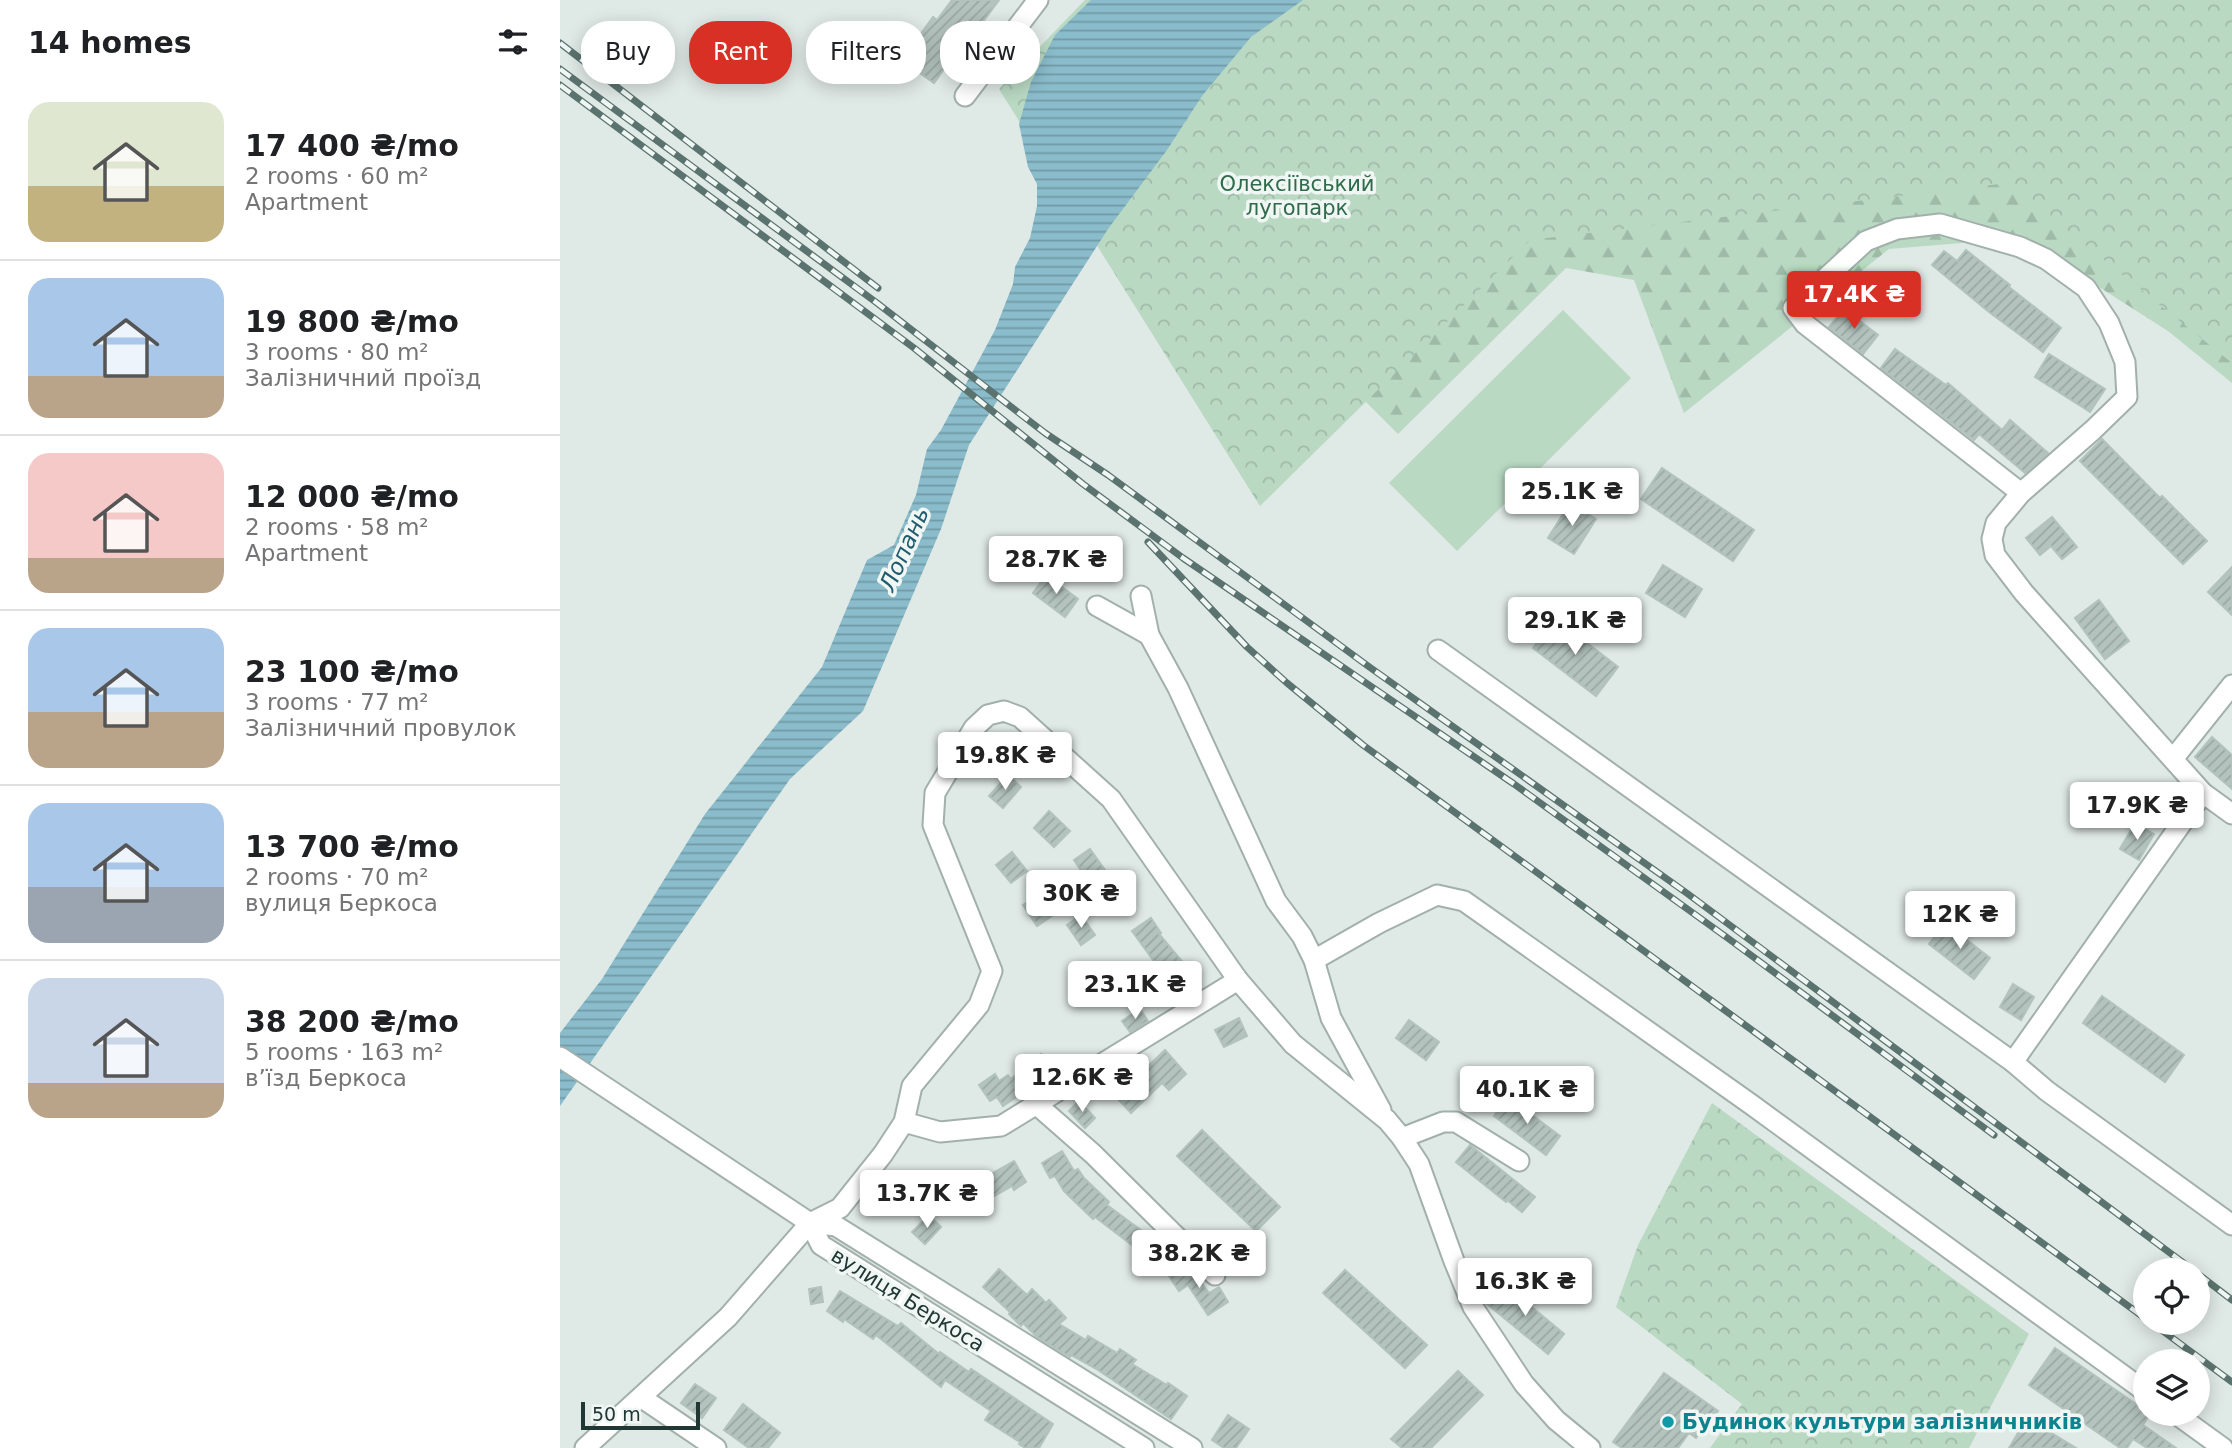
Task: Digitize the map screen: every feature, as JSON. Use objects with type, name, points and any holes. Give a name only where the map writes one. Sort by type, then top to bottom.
[{"type":"street","points":[[965,96],[1038,0]]},
{"type":"street","points":[[2021,493],[1805,324],[1793,308],[1866,241],[1897,229],[1940,224],[2020,247],[2046,259],[2086,288],[2109,323],[2125,362],[2127,397],[2094,430],[2021,493],[1996,523],[1992,539],[1995,555],[2024,593],[2203,793],[2232,814]]},
{"type":"street","points":[[1141,596],[1149,635],[1178,688],[1276,901],[1302,936],[1314,960],[1331,1018],[1387,1120],[1419,1164],[1473,1307],[1524,1384],[1556,1420],[1590,1448]]},
{"type":"street","points":[[1097,606],[1149,635]]},
{"type":"street","points":[[1438,650],[2013,1062],[2048,1091],[2232,1225]]},
{"type":"street","points":[[2173,759],[2232,685]]},
{"type":"street","points":[[585,1448],[728,1317],[810,1223],[841,1208],[904,1122],[912,1086],[979,1005],[992,971],[933,825],[935,793],[974,728],[988,715],[1004,711],[1020,717],[1111,799],[1238,980],[1293,1044],[1387,1120]]},
{"type":"street","points":[[2013,1062],[2203,793]]},
{"type":"street","points":[[1314,960],[1379,923],[1437,895],[1464,901],[1752,1105],[2133,1383]]},
{"type":"street","points":[[904,1122],[940,1132],[1001,1126],[1238,980]]},
{"type":"street","points":[[560,1057],[810,1223]]},
{"type":"street","points":[[1040,1102],[1215,1275]]},
{"type":"street","points":[[1402,1138],[1443,1122],[1457,1122],[1519,1161]]},
{"type":"street","name":"вулиця Беркоса","points":[[810,1223],[821,1245],[1144,1448]]},
{"type":"street","name":"вулиця Беркоса","points":[[810,1223],[836,1226],[1192,1448]]},
{"type":"street","points":[[642,1398],[716,1448]]},
{"type":"street","points":[[2190,1426],[2212,1445]]},
{"type":"green space","name":"Олексіївський лугопарк","points":[[1085,0],[2232,0],[2232,363],[2008,183],[1530,240],[1260,506],[999,89],[1004,84],[1040,84],[1040,47]]},
{"type":"green space","points":[[2232,0],[2232,383],[2168,331],[2022,238],[1889,249],[1684,413],[1634,280],[1566,268],[1398,434],[1297,333],[1314,280]]},
{"type":"green space","points":[[1563,310],[1631,378],[1457,551],[1389,483]]},
{"type":"green space","points":[[1712,1103],[2029,1334],[1969,1448],[1710,1448],[1742,1404],[1616,1307],[1638,1245]]},
{"type":"water","name":"Лопань","points":[[1091,0],[1303,0],[1251,37],[1202,96],[1167,150],[1108,229],[969,445],[941,529],[863,711],[790,779],[560,1106],[560,1033],[602,979],[705,814],[822,667],[867,560],[894,545],[916,495],[927,449],[941,430],[995,330],[1013,284],[1015,267],[1030,238],[1037,206],[1037,184],[1028,167],[1019,124],[1030,84],[1040,84],[1040,64],[1055,35]]},
{"type":"building","points":[[952,0],[999,0],[984,21],[940,21],[940,75],[934,83],[926,77],[926,27],[933,17],[937,20]]},
{"type":"building","points":[[1966,250],[2061,328],[2043,352],[1932,265],[1944,251],[1957,261]]},
{"type":"building","points":[[1844,309],[1878,335],[1863,354],[1829,327]]},
{"type":"building","points":[[1895,349],[1946,385],[1948,383],[2002,430],[2010,420],[2048,453],[2025,473],[1979,434],[1974,440],[1881,368]]},
{"type":"building","points":[[2049,354],[2105,389],[2090,412],[2035,377]]},
{"type":"building","points":[[2102,439],[2207,541],[2183,564],[2080,461]]},
{"type":"building","points":[[1662,468],[1754,530],[1733,561],[1641,499]]},
{"type":"building","points":[[1570,503],[1596,519],[1574,554],[1548,538]]},
{"type":"building","points":[[2052,517],[2077,547],[2062,559],[2051,546],[2040,555],[2026,538]]},
{"type":"building","points":[[1663,565],[1702,589],[1685,617],[1646,593]]},
{"type":"building","points":[[2232,567],[2232,615],[2208,592]]},
{"type":"building","points":[[1046,575],[1078,599],[1065,617],[1033,593]]},
{"type":"building","points":[[2099,600],[2129,641],[2105,659],[2075,618]]},
{"type":"building","points":[[1555,618],[1618,667],[1596,696],[1533,648]]},
{"type":"building","points":[[2212,737],[2232,755],[2232,789],[2195,757]]},
{"type":"building","points":[[1008,775],[1021,787],[1003,808],[989,796]]},
{"type":"building","points":[[1049,811],[1070,831],[1054,847],[1034,828]]},
{"type":"building","points":[[2135,823],[2154,834],[2139,860],[2120,849]]},
{"type":"building","points":[[1090,849],[1105,870],[1088,881],[1074,860]]},
{"type":"building","points":[[1012,852],[1027,871],[1011,883],[996,865]]},
{"type":"building","points":[[1039,895],[1052,916],[1037,926],[1023,905]]},
{"type":"building","points":[[1081,915],[1095,935],[1081,945],[1067,925]]},
{"type":"building","points":[[1151,918],[1161,933],[1159,934],[1191,972],[1172,986],[1132,931]]},
{"type":"building","points":[[1945,923],[1990,958],[1974,979],[1929,944]]},
{"type":"building","points":[[1091,966],[1109,992],[1090,1005],[1072,979]]},
{"type":"building","points":[[2013,984],[2034,997],[2021,1020],[2000,1007]]},
{"type":"building","points":[[2102,996],[2184,1055],[2165,1082],[2083,1023]]},
{"type":"building","points":[[1140,1009],[1148,1021],[1130,1032],[1122,1021]]},
{"type":"building","points":[[1239,1018],[1247,1036],[1224,1047],[1215,1030]]},
{"type":"building","points":[[1409,1020],[1439,1042],[1426,1060],[1396,1038]]},
{"type":"building","points":[[1165,1050],[1186,1074],[1169,1090],[1162,1083],[1131,1113],[1116,1097]]},
{"type":"building","points":[[1041,1054],[1059,1075],[1039,1088],[1035,1084],[1003,1106],[997,1097],[990,1101],[979,1085],[995,1074],[999,1081],[1008,1075],[1011,1079]]},
{"type":"building","points":[[1508,1097],[1560,1136],[1546,1155],[1494,1116]]},
{"type":"building","points":[[1079,1101],[1095,1118],[1085,1128],[1069,1111]]},
{"type":"building","points":[[1202,1130],[1280,1207],[1256,1231],[1177,1156]]},
{"type":"building","points":[[1470,1145],[1535,1197],[1522,1212],[1456,1162]]},
{"type":"building","points":[[1062,1151],[1074,1171],[1078,1169],[1109,1202],[1107,1205],[1142,1231],[1132,1245],[1095,1217],[1093,1219],[1064,1191],[1055,1176],[1050,1178],[1042,1163]]},
{"type":"building","points":[[1014,1161],[1026,1182],[1014,1190],[1012,1186],[984,1202],[974,1184]]},
{"type":"building","points":[[929,1215],[941,1227],[925,1244],[912,1232]]},
{"type":"building","points":[[1187,1264],[1209,1293],[1219,1287],[1228,1302],[1208,1315],[1188,1285],[1179,1291],[1169,1276]]},
{"type":"building","points":[[999,1269],[1027,1295],[1032,1289],[1046,1303],[1049,1300],[1066,1318],[1059,1324],[1086,1340],[1088,1336],[1117,1353],[1120,1349],[1136,1360],[1132,1364],[1187,1396],[1171,1419],[1098,1370],[1037,1337],[1023,1323],[1021,1326],[983,1287]]},
{"type":"building","points":[[1345,1270],[1427,1345],[1405,1368],[1323,1293]]},
{"type":"building","points":[[1503,1283],[1564,1334],[1548,1354],[1486,1303]]},
{"type":"building","points":[[821,1287],[823,1302],[811,1304],[809,1289]]},
{"type":"building","points":[[840,1291],[898,1326],[901,1323],[939,1354],[940,1352],[969,1372],[971,1369],[1053,1424],[1039,1448],[1025,1448],[985,1420],[991,1411],[945,1380],[941,1387],[876,1335],[873,1339],[827,1311]]},
{"type":"building","points":[[2055,1348],[2133,1402],[2133,1426],[2144,1426],[2176,1448],[2147,1448],[2133,1439],[2127,1448],[2120,1448],[2029,1385]]},
{"type":"building","points":[[1458,1371],[1483,1395],[1431,1448],[1402,1448],[1391,1439]]},
{"type":"building","name":"Будинок культури залізничників","points":[[1664,1373],[1718,1411],[1696,1438],[1689,1433],[1678,1448],[1622,1448],[1613,1442]]},
{"type":"building","points":[[695,1384],[716,1398],[702,1418],[681,1403]]},
{"type":"building","points":[[743,1404],[780,1433],[768,1448],[749,1448],[724,1430]]},
{"type":"building","points":[[1228,1415],[1249,1429],[1236,1448],[1224,1448],[1212,1440]]},
{"type":"building","points":[[2027,1418],[2076,1448],[2009,1448]]},
{"type":"railway","points":[[560,43],[878,288]]},
{"type":"railway","points":[[560,69],[877,303],[1045,433],[1108,475],[1368,666],[1688,894],[2177,1258]]},
{"type":"railway","points":[[560,85],[914,348],[1083,484],[1183,558],[1514,784],[1994,1135]]},
{"type":"railway","points":[[1148,542],[1247,647],[1363,745],[2133,1309]]},
{"type":"railway","points":[[2210,1283],[2232,1300]]},
{"type":"railway","points":[[2168,1335],[2232,1382]]},
{"type":"place","name":"Будинок культури залізничників","points":[[1668,1422]]}]
